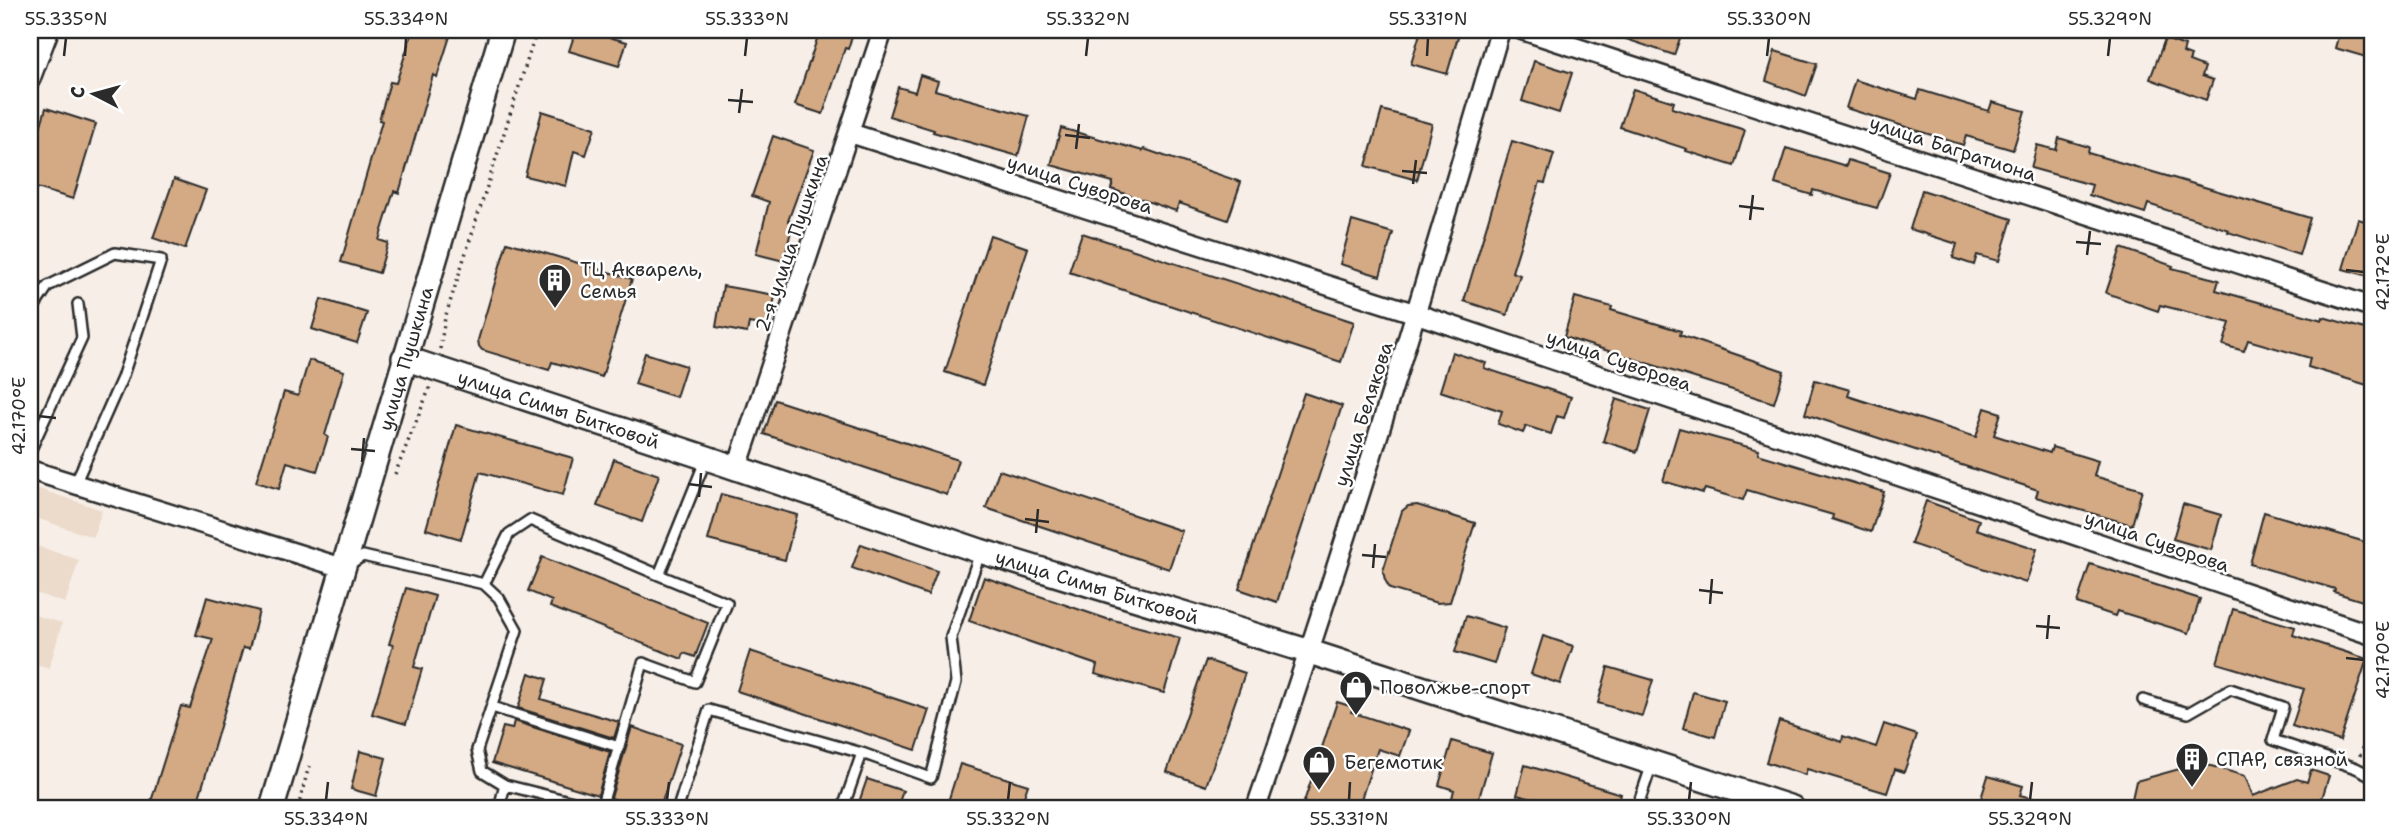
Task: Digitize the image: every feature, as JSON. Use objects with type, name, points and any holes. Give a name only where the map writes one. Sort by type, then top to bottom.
[{"type":"street","points":[[30,80],[49,30]]},
{"type":"street","name":"улица Пушкина","points":[[272,808],[503,30]]},
{"type":"street","name":"2-я улица Пушкина","points":[[737,468],[883,30]]},
{"type":"street","name":"улица Белякова","points":[[1256,808],[1310,652],[1417,314],[1500,30]]},
{"type":"street","name":"улица Багратиона","points":[[1522,30],[2372,307]]},
{"type":"street","name":"улица Суворова","points":[[850,133],[1417,314],[2372,635]]},
{"type":"street","name":"улица Симы Битковой","points":[[404,358],[980,551],[1310,652],[1792,808]]},
{"type":"street","points":[[30,470],[342,568]]},
{"type":"lane","points":[[30,313],[48,286],[115,253],[161,260],[122,379],[75,484]]},
{"type":"lane","points":[[30,451],[82,338],[78,304]]},
{"type":"lane","points":[[659,575],[707,458]]},
{"type":"lane","points":[[342,568],[363,556],[484,584],[499,598],[517,630],[477,750],[482,771],[505,785],[599,808],[643,663],[695,682],[727,603],[530,520],[509,534],[484,584]]},
{"type":"lane","points":[[678,808],[709,710],[862,753],[931,778],[956,682],[951,637],[980,551]]},
{"type":"lane","points":[[2143,700],[2188,713],[2230,689],[2283,707],[2273,740],[2372,776]]},
{"type":"lane","points":[[492,707],[619,747]]},
{"type":"lane","points":[[843,808],[862,753]]},
{"type":"lane","points":[[1636,808],[1652,764]]},
{"type":"lane","points":[[499,808],[505,785]]},
{"type":"path","points":[[392,482],[437,369],[445,318],[537,30]]},
{"type":"path","points":[[2356,768],[2372,714]]},
{"type":"path","points":[[298,808],[312,755]]},
{"type":"shaded area","points":[[30,486],[102,510],[93,537],[30,516]]},
{"type":"shaded area","points":[[30,544],[79,560],[65,603],[30,591]]},
{"type":"shaded area","points":[[30,614],[62,623],[49,669],[30,663]]},
{"type":"building","points":[[413,30],[452,30],[437,77],[433,75],[399,193],[394,191],[379,240],[388,243],[379,273],[341,262],[382,121],[379,120],[390,82],[396,83]]},
{"type":"building","points":[[576,30],[607,30],[605,36],[627,42],[619,66],[569,51]]},
{"type":"building","points":[[820,30],[854,30],[848,49],[845,48],[823,114],[795,105]]},
{"type":"building","points":[[1421,30],[1460,30],[1447,74],[1411,64]]},
{"type":"building","points":[[1608,30],[1683,30],[1674,55],[1608,33]]},
{"type":"building","points":[[2340,30],[2372,30],[2366,57],[2335,48]]},
{"type":"building","points":[[2165,39],[2185,46],[2183,53],[2191,56],[2189,61],[2205,67],[2202,76],[2213,80],[2206,100],[2150,79]]},
{"type":"building","points":[[1775,51],[1817,64],[1806,96],[1766,81]]},
{"type":"building","points":[[1534,61],[1572,73],[1559,113],[1522,101]]},
{"type":"building","points":[[920,75],[938,81],[935,90],[1029,116],[1018,156],[933,132],[934,130],[889,116],[898,87],[915,92]]},
{"type":"building","points":[[1855,80],[1917,99],[1920,90],[1989,111],[1992,102],[2025,111],[2013,150],[1966,136],[1963,145],[1846,108]]},
{"type":"building","points":[[1633,89],[1674,102],[1672,108],[1745,130],[1734,166],[1620,127]]},
{"type":"building","points":[[46,108],[96,124],[73,199],[30,186],[30,162]]},
{"type":"building","points":[[1382,110],[1432,124],[1417,180],[1366,166]]},
{"type":"building","points":[[542,111],[595,128],[586,155],[574,151],[566,186],[525,176]]},
{"type":"building","points":[[1061,128],[1143,151],[1144,149],[1241,182],[1228,220],[1179,203],[1176,211],[1111,189],[1113,182],[1051,165]]},
{"type":"building","points":[[773,136],[814,150],[788,221],[793,222],[784,261],[756,254],[769,202],[752,196]]},
{"type":"building","points":[[2059,138],[2089,147],[2088,153],[2310,218],[2299,255],[2148,204],[2145,213],[2089,195],[2092,185],[2031,168],[2037,145],[2056,150]]},
{"type":"building","points":[[1512,141],[1554,154],[1545,183],[1540,182],[1512,272],[1520,275],[1507,315],[1464,301]]},
{"type":"building","points":[[1786,148],[1846,166],[1848,160],[1890,173],[1877,208],[1813,190],[1812,195],[1775,184]]},
{"type":"building","points":[[174,179],[206,190],[185,249],[153,238]]},
{"type":"building","points":[[1922,190],[2012,219],[1999,261],[1977,255],[1974,265],[1953,258],[1957,244],[1910,229]]},
{"type":"building","points":[[2358,219],[2372,223],[2372,277],[2343,269]]},
{"type":"building","points":[[1352,221],[1393,233],[1380,276],[1340,264]]},
{"type":"building","points":[[1082,233],[1354,322],[1341,362],[1069,272]]},
{"type":"building","points":[[990,235],[1028,248],[983,385],[945,372]]},
{"type":"building","name":"ТЦ Акварель, Семья","points":[[507,242],[632,279],[602,377],[552,362],[549,370],[482,350],[479,346],[478,340]]},
{"type":"building","points":[[2121,248],[2173,266],[2172,268],[2219,280],[2216,290],[2372,331],[2372,369],[2367,385],[2308,367],[2310,358],[2248,340],[2244,351],[2223,345],[2230,323],[2160,305],[2158,311],[2106,293]]},
{"type":"building","points":[[723,286],[775,295],[770,327],[749,323],[747,333],[716,327]]},
{"type":"building","points":[[1575,297],[1681,331],[1680,335],[1784,371],[1774,403],[1564,337]]},
{"type":"building","points":[[321,299],[367,313],[357,343],[312,329]]},
{"type":"building","points":[[1452,352],[1486,363],[1484,368],[1571,397],[1564,418],[1557,416],[1551,434],[1526,426],[1523,433],[1498,424],[1502,411],[1440,391]]},
{"type":"building","points":[[645,353],[686,366],[676,397],[635,384]]},
{"type":"building","points":[[309,360],[344,371],[317,471],[287,462],[279,489],[256,482],[284,392],[298,396]]},
{"type":"building","points":[[1815,380],[1850,390],[1848,396],[1976,437],[1985,408],[2001,413],[1994,435],[2050,453],[2052,447],[2098,461],[2094,476],[2142,490],[2132,525],[2036,497],[2038,490],[1805,414]]},
{"type":"building","points":[[1304,393],[1342,406],[1277,602],[1239,589]]},
{"type":"building","points":[[1616,399],[1650,410],[1637,452],[1603,441]]},
{"type":"building","points":[[775,400],[958,460],[947,495],[764,434]]},
{"type":"building","points":[[456,425],[573,458],[563,495],[480,472],[461,539],[426,529]]},
{"type":"building","points":[[1679,428],[1759,450],[1758,454],[1884,492],[1871,532],[1832,519],[1833,515],[1747,490],[1743,500],[1705,489],[1703,493],[1663,481]]},
{"type":"building","points":[[614,459],[659,475],[642,522],[597,506]]},
{"type":"building","points":[[999,470],[1182,531],[1169,569],[986,508]]},
{"type":"building","points":[[721,494],[797,515],[785,560],[708,540]]},
{"type":"building","points":[[1926,501],[1979,520],[1976,529],[2037,549],[2026,583],[1911,544]]},
{"type":"building","points":[[2183,504],[2221,515],[2211,550],[2173,539]]},
{"type":"building","points":[[1417,505],[1475,523],[1450,602],[1437,603],[1390,589],[1385,580],[1383,571],[1402,511],[1408,506]]},
{"type":"building","points":[[2264,512],[2372,544],[2372,604],[2334,592],[2335,589],[2250,564]]},
{"type":"building","points":[[861,544],[937,571],[928,595],[852,568]]},
{"type":"building","points":[[542,557],[708,623],[695,657],[684,653],[682,659],[550,607],[552,601],[528,591]]},
{"type":"building","points":[[2090,564],[2200,599],[2189,633],[2117,611],[2115,616],[2077,603]]},
{"type":"building","points":[[984,577],[1110,620],[1180,638],[1164,693],[1095,674],[1097,665],[969,621]]},
{"type":"building","points":[[406,588],[435,596],[414,667],[422,669],[406,724],[372,714],[393,645],[389,644]]},
{"type":"building","points":[[207,597],[259,611],[249,649],[243,648],[196,808],[149,808],[181,706],[190,708],[213,639],[196,635]]},
{"type":"building","points":[[2233,609],[2295,627],[2293,635],[2367,659],[2340,741],[2292,726],[2304,689],[2217,663]]},
{"type":"building","points":[[1466,616],[1505,628],[1494,664],[1455,652]]},
{"type":"building","points":[[1543,636],[1573,646],[1560,684],[1531,674]]},
{"type":"building","points":[[750,651],[929,710],[916,750],[737,691]]},
{"type":"building","points":[[1206,660],[1245,673],[1206,786],[1167,772]]},
{"type":"building","points":[[1608,667],[1653,680],[1642,716],[1598,703]]},
{"type":"building","points":[[529,673],[547,679],[541,699],[619,722],[614,738],[518,708]]},
{"type":"building","points":[[1693,692],[1725,701],[1715,737],[1683,728]]},
{"type":"building","points":[[1337,702],[1353,707],[1351,712],[1409,731],[1400,756],[1378,749],[1358,808],[1302,808]]},
{"type":"building","points":[[514,721],[610,752],[598,795],[492,763],[503,727],[512,729]]},
{"type":"building","points":[[1779,721],[1842,742],[1843,736],[1876,747],[1884,724],[1917,735],[1904,772],[1895,769],[1887,793],[1807,769],[1805,775],[1766,762]]},
{"type":"building","points":[[632,727],[681,744],[660,808],[641,808],[611,798]]},
{"type":"building","points":[[1452,741],[1492,753],[1477,805],[1452,798],[1454,790],[1439,785]]},
{"type":"building","points":[[360,751],[386,758],[376,796],[351,789]]},
{"type":"building","name":"СПАР, связной","points":[[2201,763],[2245,776],[2253,796],[2297,779],[2307,782],[2311,770],[2329,776],[2319,808],[2130,808],[2136,781]]},
{"type":"building","points":[[960,764],[1028,785],[1020,808],[946,808]]},
{"type":"building","points":[[1525,765],[1621,794],[1617,808],[1568,808],[1517,795]]},
{"type":"building","points":[[1988,776],[2023,786],[2020,795],[2051,803],[2050,808],[1978,808]]},
{"type":"building","points":[[867,779],[903,791],[897,808],[857,808]]},
{"type":"place","name":"ТЦ Акварель, Семья","points":[[555,310]]},
{"type":"place","name":"Поволжье-спорт","points":[[1356,717]]},
{"type":"place","name":"СПАР, связной","points":[[2192,789]]},
{"type":"place","name":"Бегемотик","points":[[1319,792]]}]
